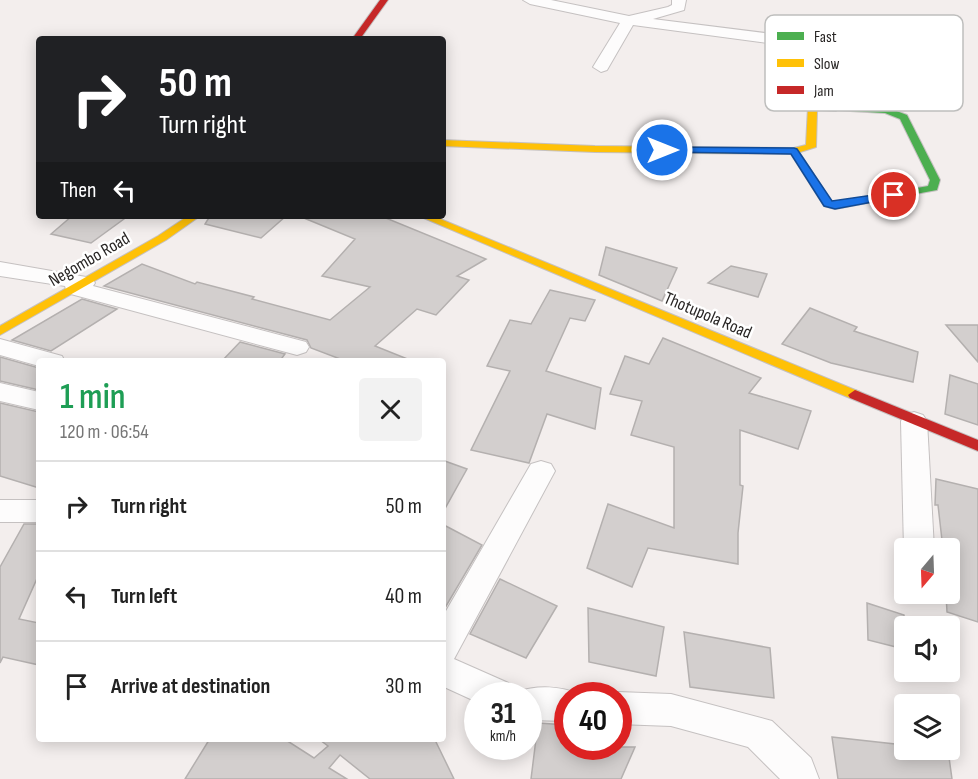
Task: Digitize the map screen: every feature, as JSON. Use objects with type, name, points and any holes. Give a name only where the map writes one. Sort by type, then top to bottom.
[{"type":"main road","points":[[358,36],[384,0]]},
{"type":"main road","points":[[446,143],[596,149],[794,151],[811,147],[813,111]]},
{"type":"main road","points":[[794,151],[828,204],[835,206],[933,188],[935,180],[904,117],[898,113],[870,111]]},
{"type":"main road","name":"Negombo Road","points":[[0,331],[67,281],[189,219]]},
{"type":"main road","name":"Thotupola Road","points":[[431,219],[978,446]]},
{"type":"street","points":[[530,0],[629,20],[765,38]]},
{"type":"street","points":[[601,67],[629,20],[673,10],[679,7],[679,0]]},
{"type":"street","points":[[0,269],[67,281],[297,347]]},
{"type":"street","points":[[0,347],[39,358]]},
{"type":"street","points":[[0,392],[36,400]]},
{"type":"street","points":[[914,421],[919,538]]},
{"type":"street","points":[[446,643],[541,471]]},
{"type":"street","points":[[0,511],[36,511]]},
{"type":"street","points":[[446,672],[469,682]]},
{"type":"street","points":[[632,709],[671,710],[759,733],[798,771],[800,779]]},
{"type":"building","points":[[68,219],[124,219],[91,243],[51,234]]},
{"type":"building","points":[[208,219],[283,219],[261,238],[205,224]]},
{"type":"building","points":[[306,219],[388,219],[486,259],[457,276],[469,280],[436,315],[417,309],[375,346],[405,358],[337,358],[311,348],[307,340],[104,286],[142,264],[195,284],[197,282],[254,297],[252,299],[330,320],[370,287],[322,276],[355,239]]},
{"type":"building","points":[[606,247],[677,268],[662,301],[599,275]]},
{"type":"building","points":[[731,266],[767,274],[758,297],[708,283]]},
{"type":"building","points":[[550,290],[595,300],[585,321],[570,318],[546,371],[601,388],[595,429],[547,414],[529,463],[471,450],[510,371],[487,366],[510,320],[531,324]]},
{"type":"building","points":[[82,299],[117,309],[51,351],[12,340]]},
{"type":"building","points":[[810,308],[857,327],[854,331],[918,352],[913,382],[831,363],[782,344]]},
{"type":"building","points":[[946,325],[978,325],[978,362]]},
{"type":"building","points":[[663,338],[761,378],[749,393],[811,411],[798,449],[740,430],[740,485],[743,486],[738,533],[738,564],[648,548],[632,587],[587,568],[608,504],[674,528],[674,447],[631,435],[642,401],[610,394],[625,356],[649,364]]},
{"type":"building","points":[[240,342],[285,354],[282,358],[225,358]]},
{"type":"building","points":[[0,357],[36,367],[36,389],[0,381]]},
{"type":"building","points":[[950,375],[978,384],[978,425],[945,414]]},
{"type":"building","points":[[0,403],[36,411],[36,487],[0,476]]},
{"type":"building","points":[[446,461],[467,469],[446,507]]},
{"type":"building","points":[[936,479],[978,489],[978,622],[947,612],[947,604],[960,604],[960,538],[942,538],[938,505],[935,505]]},
{"type":"building","points":[[24,524],[36,524],[36,581],[19,619],[36,622],[36,664],[3,657],[0,663],[0,567]]},
{"type":"building","points":[[446,526],[482,545],[446,606]]},
{"type":"building","points":[[500,579],[557,606],[526,658],[470,634]]},
{"type":"building","points":[[867,603],[904,615],[894,616],[894,646],[868,640]]},
{"type":"building","points":[[588,608],[664,627],[656,676],[589,662]]},
{"type":"building","points":[[684,632],[770,648],[774,698],[690,687]]},
{"type":"building","points":[[542,723],[554,724],[554,760],[629,760],[621,779],[531,779],[533,760],[542,760]]},
{"type":"building","points":[[832,737],[894,744],[894,760],[949,760],[952,779],[838,779]]},
{"type":"building","points":[[208,742],[289,742],[314,758],[328,746],[323,742],[436,742],[454,779],[370,779],[340,755],[329,768],[347,779],[185,779]]},
{"type":"traffic: fast","points":[[794,151],[828,204],[835,206],[933,188],[935,180],[904,117],[889,111]]},
{"type":"traffic: slow","points":[[446,143],[595,149],[794,151],[811,147],[813,111]]},
{"type":"traffic: slow","points":[[0,331],[162,238],[190,219]]},
{"type":"traffic: slow","points":[[431,219],[855,395]]},
{"type":"traffic: jam","points":[[358,36],[384,0]]},
{"type":"traffic: jam","points":[[855,395],[978,446]]},
{"type":"route","points":[[662,150],[794,151],[828,204],[835,206],[894,195]]}]
